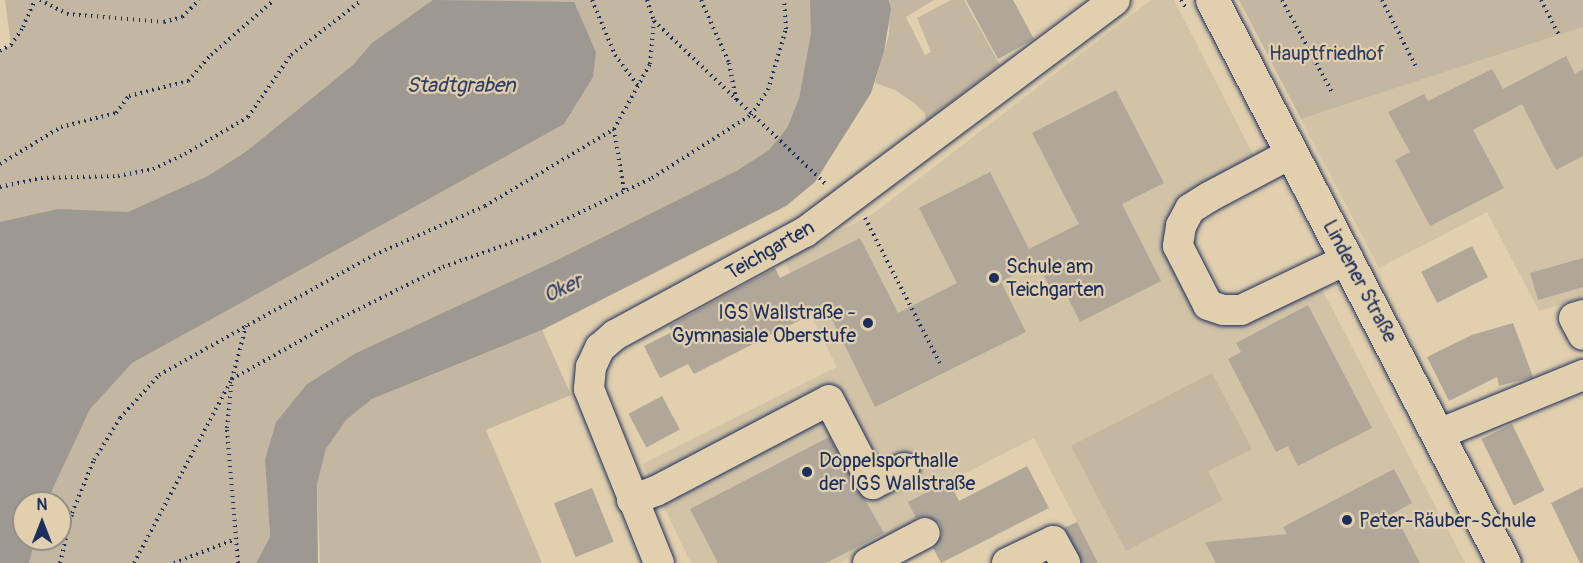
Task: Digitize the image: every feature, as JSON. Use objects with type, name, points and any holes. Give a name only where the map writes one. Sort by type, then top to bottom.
[{"type":"main road","name":"Lindener Straße","points":[[1212,0],[1504,563]]},
{"type":"street","name":"Teichgarten","points":[[659,563],[632,500],[590,388],[591,367],[600,348],[615,335],[805,232],[845,195],[1097,6]]},
{"type":"street","points":[[1293,153],[1190,209],[1181,226],[1178,246],[1208,305],[1223,310],[1241,310],[1348,259]]},
{"type":"street","points":[[1583,315],[1574,318],[1583,335]]},
{"type":"street","points":[[1439,434],[1583,375]]},
{"type":"street","points":[[632,500],[829,400],[873,484],[904,468]]},
{"type":"street","points":[[868,563],[925,533]]},
{"type":"street","points":[[1007,563],[1053,541],[1065,563]]},
{"type":"path","points":[[0,51],[11,45],[23,27],[35,0]]},
{"type":"path","points":[[40,0],[67,14],[164,22],[182,17],[199,0]]},
{"type":"path","points":[[0,164],[61,127],[116,113],[129,96],[188,81],[212,54],[274,0]]},
{"type":"path","points":[[0,187],[41,178],[118,176],[153,169],[185,154],[248,117],[291,54],[362,0]]},
{"type":"path","points":[[592,0],[615,55],[639,87]]},
{"type":"path","points":[[60,563],[72,513],[94,460],[120,418],[159,375],[374,255],[485,206],[614,129],[650,64],[654,21],[647,0]]},
{"type":"path","points":[[701,0],[729,63],[736,100]]},
{"type":"path","points":[[134,563],[232,379],[337,320],[443,267],[535,234],[652,178],[751,115],[768,90],[786,29],[784,0]]},
{"type":"path","points":[[1282,0],[1332,92]]},
{"type":"path","points":[[1382,0],[1416,67]]},
{"type":"path","points":[[1541,0],[1558,34]]},
{"type":"path","points":[[654,21],[765,128],[845,195],[940,363]]},
{"type":"path","points":[[614,129],[624,191]]},
{"type":"path","points":[[238,563],[234,540],[227,428],[232,379],[246,326]]},
{"type":"path","points":[[174,563],[234,540]]},
{"type":"shaded area","name":"Schule am Teichgarten","points":[[1151,0],[1174,0],[1261,170],[1181,226],[1208,304],[1314,274],[1465,563],[1098,563],[1034,438],[909,502],[918,522],[839,563],[691,563],[643,464],[837,367],[784,260],[874,213]]},
{"type":"shaded area","points":[[1583,27],[1583,298],[1539,311],[1487,212],[1379,268],[1301,119]]},
{"type":"green space","points":[[5,0],[810,0],[811,6],[811,33],[799,98],[787,128],[769,150],[738,170],[557,260],[356,353],[307,384],[276,422],[265,459],[270,537],[256,563],[0,563],[0,51],[11,45]]},
{"type":"green space","points":[[890,0],[934,0],[906,17],[925,55],[931,52],[917,18],[951,0],[964,0],[1000,65],[926,121],[925,113],[914,103],[895,90],[875,83],[889,35]]},
{"type":"green space","name":"Hauptfriedhof","points":[[1239,0],[1583,0],[1583,27],[1301,119]]},
{"type":"green space","points":[[542,330],[571,395],[486,430],[542,563],[320,563],[317,484],[326,449],[346,420],[372,399]]},
{"type":"green space","points":[[1212,373],[1252,449],[1208,471],[1223,500],[1126,551],[1071,446]]},
{"type":"water","name":"Stadtgraben","points":[[433,0],[574,2],[596,52],[593,77],[564,124],[132,363],[90,409],[52,491],[12,491],[12,551],[32,551],[29,563],[0,563],[0,222],[58,209],[128,212],[208,176],[247,151],[353,65],[372,43]]},
{"type":"water","name":"Oker","points":[[810,0],[889,0],[891,9],[884,52],[871,93],[815,182],[786,206],[542,330],[372,399],[346,420],[326,449],[317,484],[318,563],[256,563],[270,537],[265,459],[276,422],[307,384],[356,353],[557,260],[738,170],[769,150],[787,128],[799,98],[811,33]]},
{"type":"building","points":[[966,0],[1013,0],[1034,39],[998,59]]},
{"type":"building","points":[[1566,56],[1575,74],[1583,69],[1583,156],[1556,170],[1522,104],[1473,130],[1504,188],[1430,226],[1395,160],[1410,152],[1388,112],[1424,94],[1428,101],[1492,69],[1503,89]]},
{"type":"building","points":[[1116,90],[1164,183],[1122,204],[1161,281],[1080,322],[1066,294],[1056,299],[1037,263],[1001,282],[1026,332],[875,407],[826,307],[694,374],[688,364],[660,378],[644,346],[672,332],[669,326],[775,268],[780,278],[860,238],[898,313],[957,283],[919,208],[990,172],[1029,249],[1079,224],[1032,133]]},
{"type":"building","points":[[1472,246],[1488,277],[1437,303],[1421,272]]},
{"type":"building","points":[[1583,258],[1583,287],[1538,300],[1530,273]]},
{"type":"building","points":[[1308,305],[1372,428],[1298,466],[1288,446],[1276,452],[1228,359],[1241,352],[1236,343]]},
{"type":"building","points":[[1513,323],[1533,377],[1499,386],[1497,377],[1449,401],[1427,357],[1472,335]]},
{"type":"building","points":[[662,396],[680,430],[646,447],[628,414]]},
{"type":"building","points":[[1512,424],[1544,491],[1514,505],[1481,439]]},
{"type":"building","name":"Doppelsporthalle der IGS Wallstraße","points":[[829,437],[884,533],[826,563],[718,563],[690,509]]},
{"type":"building","points":[[1027,466],[1049,508],[941,563],[933,548],[942,534],[940,524],[926,516],[916,518],[908,502],[949,481],[959,501]]},
{"type":"building","name":"Peter-Räuber-Schule","points":[[1394,469],[1412,503],[1394,513],[1420,563],[1216,563],[1205,542],[1287,534],[1283,527]]},
{"type":"building","points":[[1583,487],[1583,563],[1580,563],[1551,503]]},
{"type":"building","points":[[592,488],[614,542],[576,557],[554,503]]},
{"type":"building","points":[[1077,522],[1098,563],[1082,563],[1064,528]]},
{"type":"place","name":"Schule am Teichgarten","points":[[994,278]]},
{"type":"place","name":"IGS Wallstraße - Gymnasiale Oberstufe","points":[[868,323]]},
{"type":"place","name":"Doppelsporthalle der IGS Wallstraße","points":[[807,472]]},
{"type":"place","name":"Peter-Räuber-Schule","points":[[1347,520]]}]
